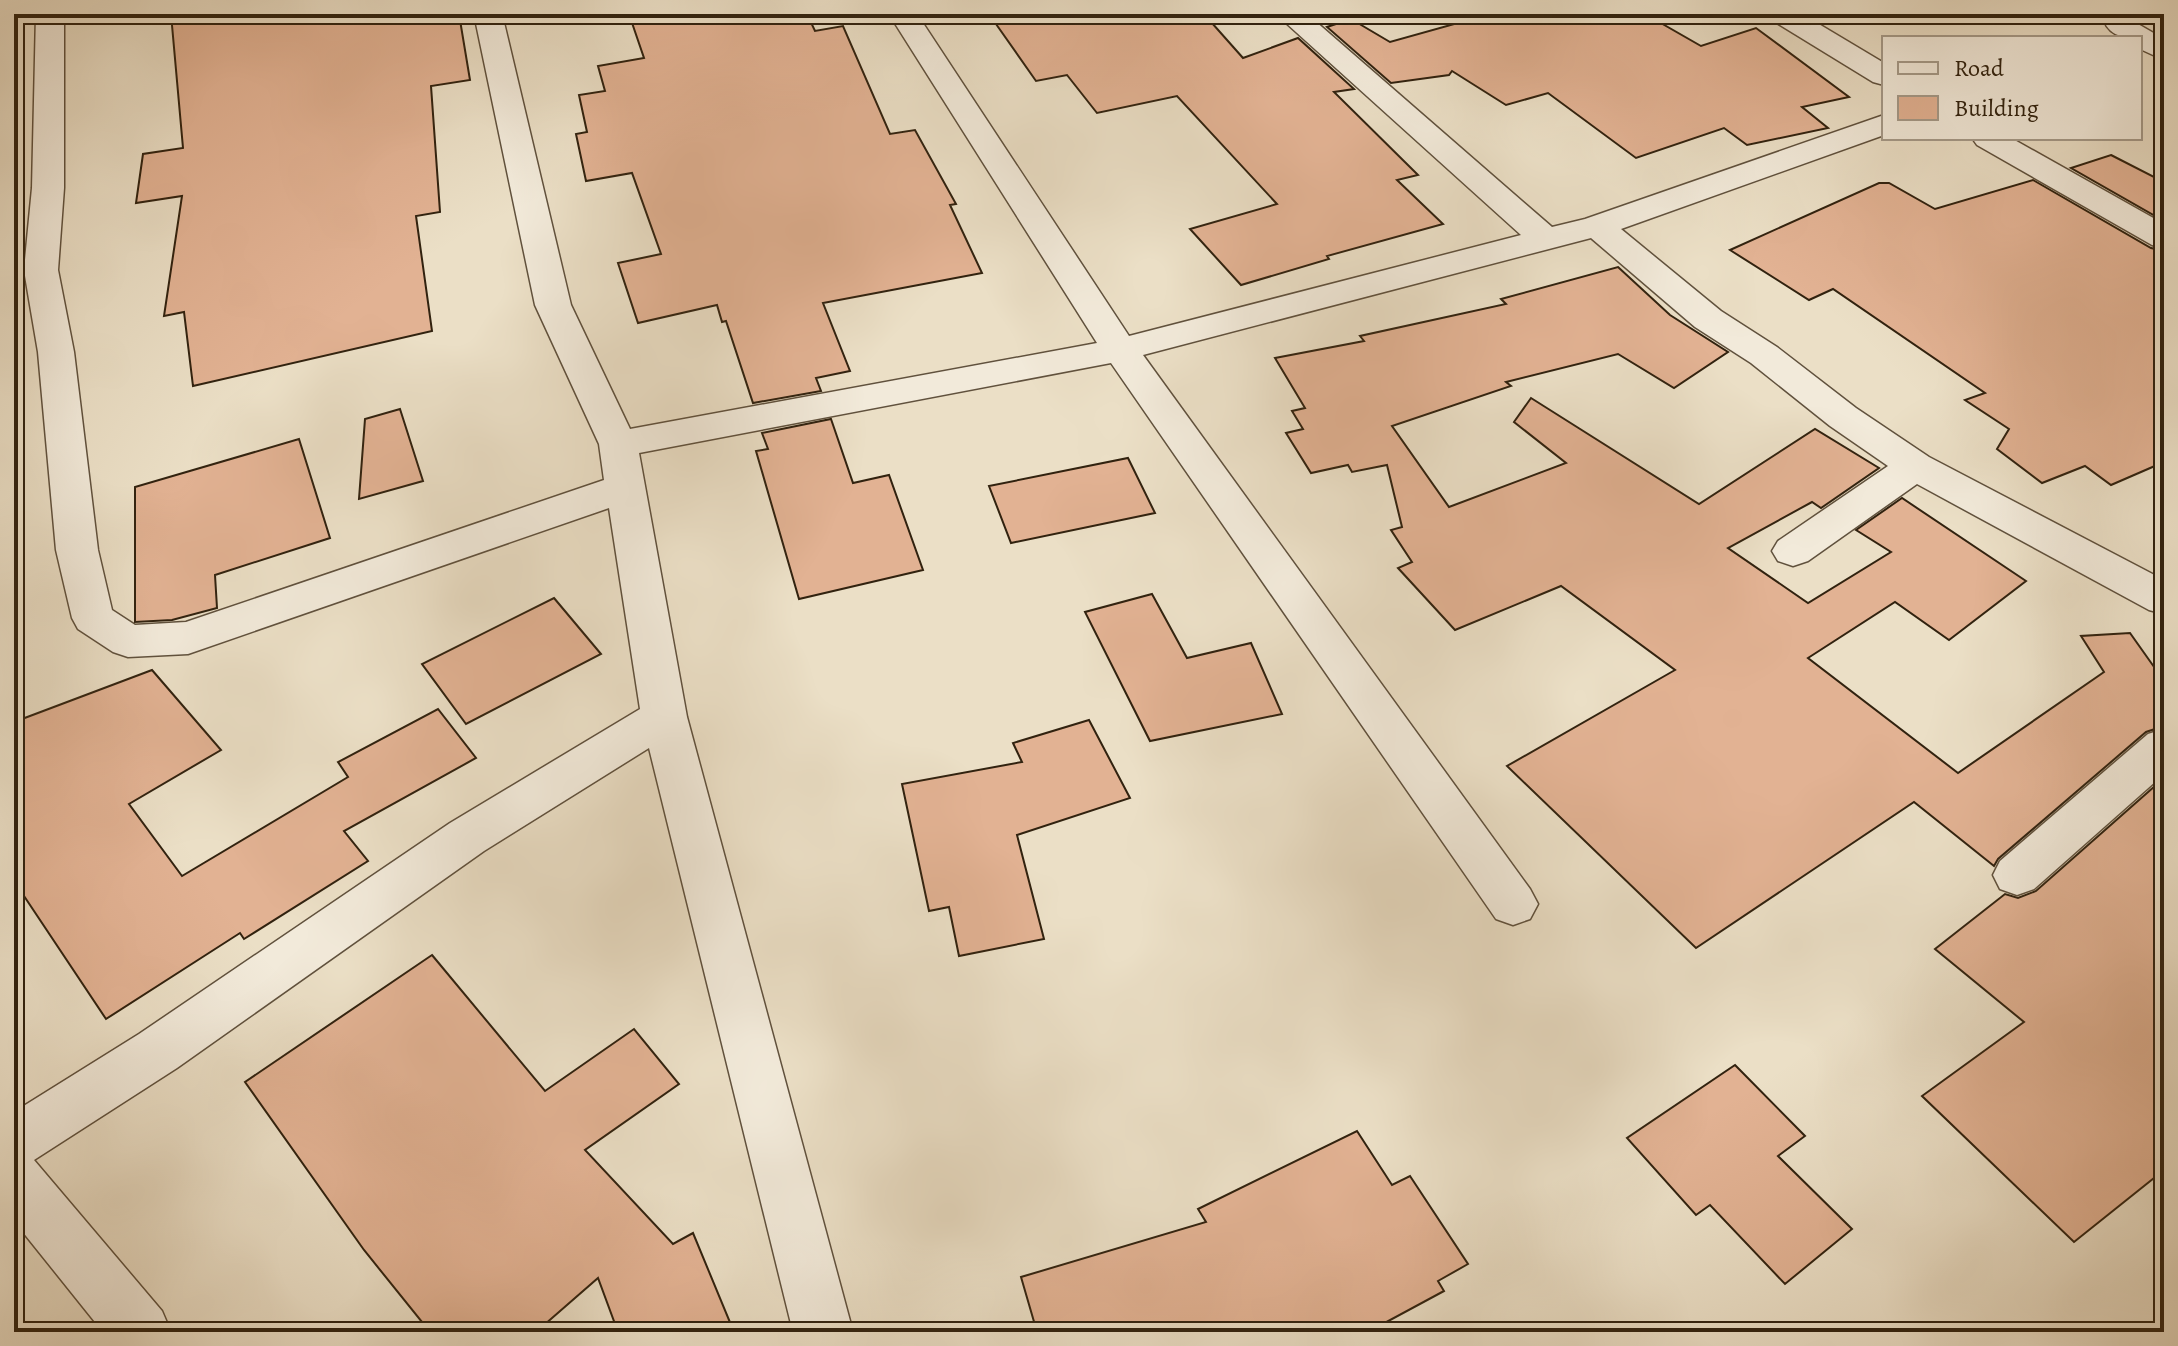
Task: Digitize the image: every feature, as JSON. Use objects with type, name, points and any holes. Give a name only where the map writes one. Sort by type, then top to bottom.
[{"type":"street","points":[[50,14],[48,188],[41,270],[56,352],[77,550],[93,618],[128,641],[188,638],[624,488]]},
{"type":"street","points":[[488,14],[553,305],[618,444],[664,717],[823,1332]]},
{"type":"street","points":[[903,14],[1120,350],[1513,904]]},
{"type":"street","points":[[1290,14],[1545,239]]},
{"type":"street","points":[[1782,14],[1882,75]]},
{"type":"street","points":[[2119,21],[2142,36]]},
{"type":"street","points":[[2142,36],[2164,51]]},
{"type":"street","points":[[618,444],[1120,350],[1597,226],[1882,125]]},
{"type":"street","points":[[1992,140],[2164,238]]},
{"type":"street","points":[[1597,226],[1708,319],[1764,355],[1843,417],[1915,466],[2164,599]]},
{"type":"street","points":[[1793,551],[1915,466]]},
{"type":"street","points":[[14,1142],[158,1051],[467,837],[664,717]]},
{"type":"street","points":[[2017,875],[2164,747]]},
{"type":"street","points":[[14,1178],[141,1332]]},
{"type":"building","points":[[171,14],[459,14],[470,80],[431,86],[440,212],[416,216],[432,331],[193,386],[184,312],[164,316],[182,196],[136,203],[143,154],[183,148]]},
{"type":"building","points":[[629,14],[807,14],[815,31],[843,26],[890,134],[915,130],[956,204],[950,205],[982,273],[823,303],[850,371],[816,378],[821,391],[753,403],[726,321],[722,322],[717,305],[638,323],[618,263],[661,254],[632,173],[586,181],[576,134],[587,132],[579,95],[605,91],[598,66],[644,58]]},
{"type":"building","points":[[1049,14],[1204,14],[1243,58],[1298,38],[1354,89],[1334,92],[1418,175],[1397,180],[1443,224],[1327,256],[1329,259],[1241,285],[1190,229],[1277,204],[1177,96],[1097,113],[1067,75],[1036,81],[996,24]]},
{"type":"building","points":[[1490,14],[1645,14],[1701,46],[1756,28],[1849,97],[1802,107],[1828,128],[1747,145],[1724,128],[1636,158],[1548,93],[1506,105],[1452,71],[1449,75],[1391,83],[1327,27],[1351,19],[1390,42]]},
{"type":"building","points":[[2111,155],[2164,182],[2164,221],[2071,168]]},
{"type":"building","points":[[2033,180],[2151,248],[2164,251],[2164,462],[2111,485],[2085,466],[2042,483],[1997,449],[2009,429],[1965,400],[1985,393],[1833,289],[1809,300],[1730,250],[1879,183],[1889,183],[1935,209]]},
{"type":"building","points":[[1618,267],[1670,315],[1728,352],[1674,388],[1618,354],[1506,382],[1511,386],[1392,426],[1449,507],[1566,463],[1514,422],[1531,398],[1699,504],[1815,429],[1879,468],[1821,508],[1812,502],[1728,548],[1808,603],[1891,552],[1856,530],[1902,498],[2026,581],[1949,640],[1895,602],[1808,658],[1958,773],[2104,672],[2081,636],[2130,633],[2164,681],[2164,726],[2146,732],[1998,859],[1994,866],[1914,802],[1696,948],[1507,766],[1675,670],[1561,586],[1455,630],[1398,568],[1412,562],[1391,530],[1402,527],[1387,465],[1352,472],[1348,465],[1311,473],[1286,433],[1303,429],[1292,411],[1305,408],[1275,358],[1364,341],[1360,336],[1506,304],[1501,299]]},
{"type":"building","points":[[400,409],[423,481],[359,499],[365,419]]},
{"type":"building","points":[[831,419],[853,483],[889,475],[923,570],[799,599],[756,451],[768,449],[762,433]]},
{"type":"building","points":[[299,439],[330,538],[215,575],[217,608],[172,620],[135,622],[135,487]]},
{"type":"building","points":[[1128,458],[1155,513],[1011,543],[989,486]]},
{"type":"building","points":[[1152,594],[1187,658],[1251,643],[1282,714],[1150,741],[1085,612]]},
{"type":"building","points":[[554,598],[601,654],[466,724],[422,664]]},
{"type":"building","points":[[152,670],[221,750],[129,804],[182,876],[348,777],[338,762],[438,709],[476,758],[344,831],[368,861],[244,939],[240,933],[106,1019],[14,881],[14,722]]},
{"type":"building","points":[[1089,720],[1130,798],[1017,835],[1044,939],[959,956],[949,907],[929,911],[902,784],[1022,762],[1013,743]]},
{"type":"building","points":[[2164,778],[2164,1170],[2074,1242],[1922,1096],[2024,1022],[1935,949],[2005,894],[2018,898],[2036,891]]},
{"type":"building","points":[[432,955],[545,1091],[634,1029],[679,1084],[585,1150],[673,1244],[693,1233],[734,1332],[618,1332],[598,1278],[536,1332],[430,1332],[364,1250],[245,1082]]},
{"type":"building","points":[[1735,1065],[1805,1136],[1778,1156],[1852,1229],[1785,1284],[1710,1205],[1696,1215],[1627,1138]]},
{"type":"building","points":[[1357,1131],[1392,1185],[1410,1176],[1468,1264],[1438,1281],[1444,1291],[1368,1332],[1037,1332],[1021,1277],[1206,1222],[1198,1209]]}]
